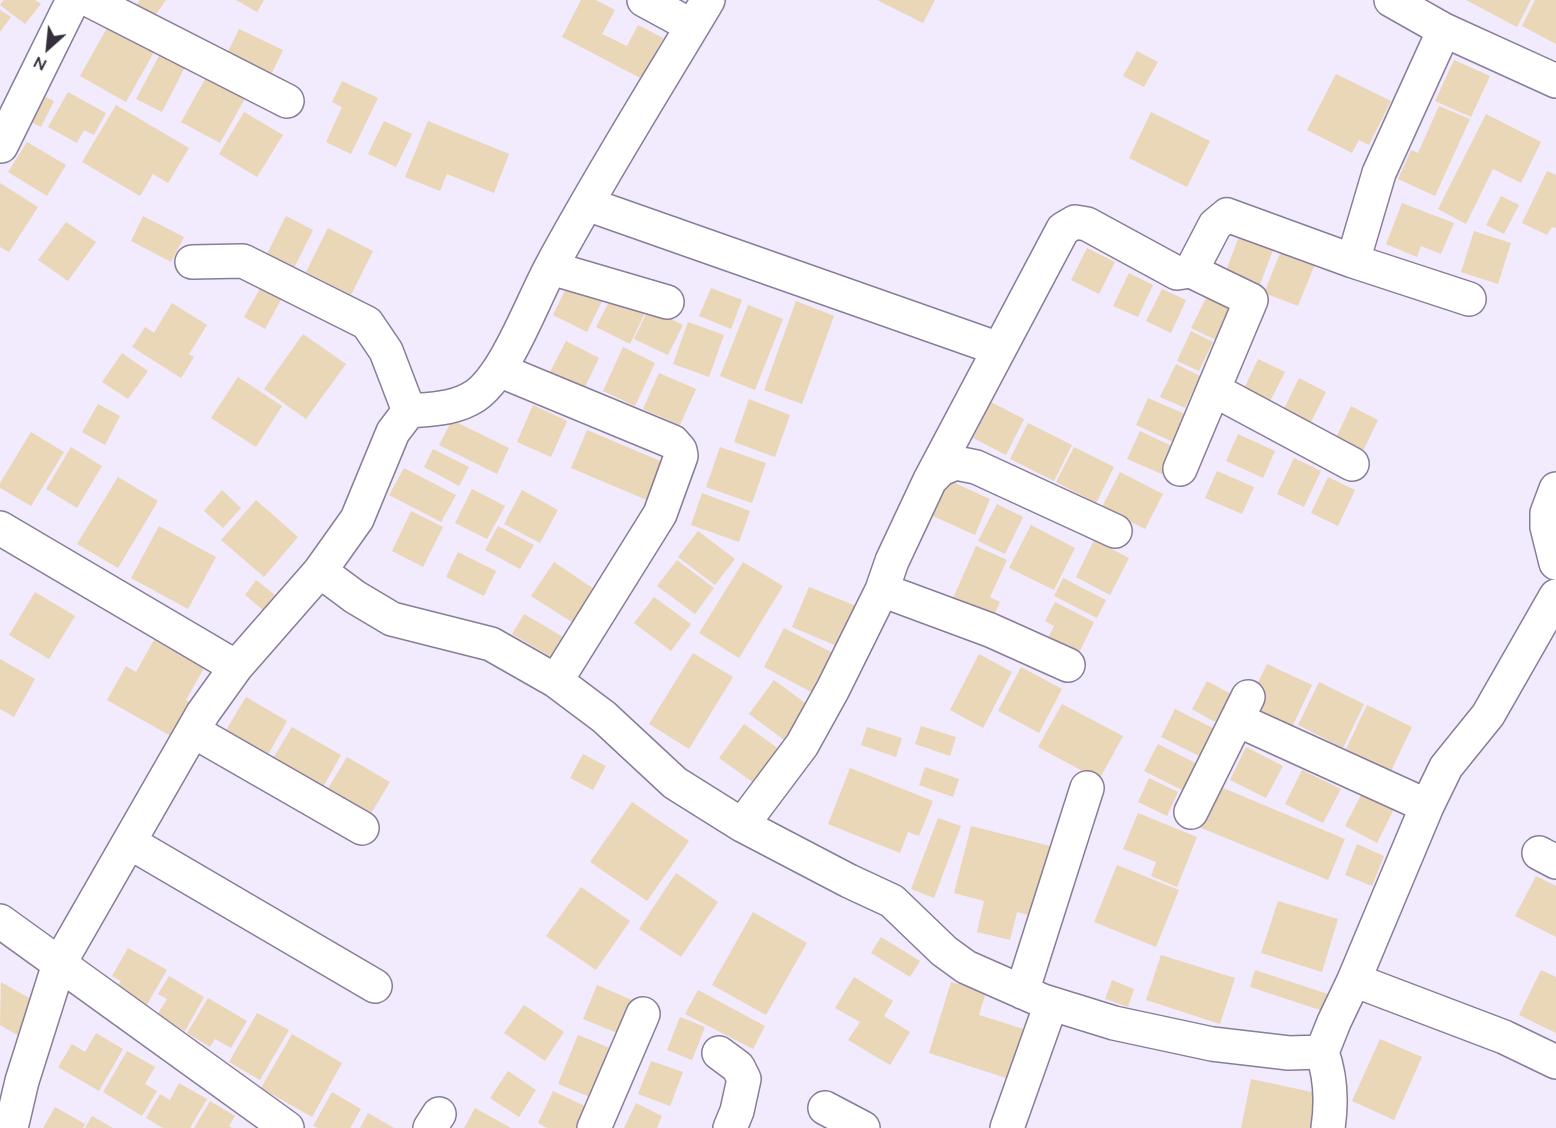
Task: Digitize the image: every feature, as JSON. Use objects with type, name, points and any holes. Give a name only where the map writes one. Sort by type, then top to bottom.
[{"type":"street","points":[[1,147],[73,0]]},
{"type":"street","points":[[89,0],[287,101]]},
{"type":"street","points":[[11,1128],[25,1070],[59,964],[203,713],[236,667],[320,571],[357,519],[393,432],[410,411],[451,407],[476,395],[499,370],[551,268],[587,204],[700,13],[644,0]]},
{"type":"street","points":[[1391,0],[1444,30],[1556,81]]},
{"type":"street","points":[[1353,261],[1379,173],[1444,30]]},
{"type":"street","points":[[587,204],[999,349]]},
{"type":"street","points":[[1191,270],[1215,225],[1227,214],[1353,261],[1469,299]]},
{"type":"street","points":[[742,825],[802,745],[833,689],[882,590],[892,561],[930,480],[1063,229],[1075,222],[1087,224],[1177,273],[1191,270],[1251,300],[1180,469]]},
{"type":"street","points":[[192,262],[243,261],[367,323],[386,351],[410,411]]},
{"type":"street","points":[[551,268],[667,302]]},
{"type":"street","points":[[499,370],[673,442],[680,450],[681,456],[660,514],[556,681]]},
{"type":"street","points":[[1214,390],[1352,464]]},
{"type":"street","points":[[930,480],[941,470],[956,463],[976,467],[1114,531]]},
{"type":"street","points":[[1556,489],[1547,513],[1547,527],[1556,563]]},
{"type":"street","points":[[0,528],[236,667]]},
{"type":"street","points":[[320,571],[355,597],[392,619],[491,644],[556,681],[604,717],[675,783],[742,825],[892,902],[944,951],[966,967],[1037,998],[1114,1023],[1212,1044],[1289,1053],[1322,1052]]},
{"type":"street","points":[[882,590],[990,630],[1068,665]]},
{"type":"street","points":[[1328,1128],[1331,1111],[1329,1073],[1322,1052],[1334,1022],[1446,767],[1488,715],[1556,596]]},
{"type":"street","points":[[1191,812],[1243,708],[1427,806]]},
{"type":"street","points":[[193,731],[362,828]]},
{"type":"street","points":[[1007,1128],[1087,788]]},
{"type":"street","points":[[129,842],[375,986]]},
{"type":"street","points":[[0,921],[30,940],[59,964],[287,1128]]},
{"type":"street","points":[[1354,980],[1504,1037],[1556,1062]]},
{"type":"street","points":[[594,1128],[643,1014]]},
{"type":"street","points":[[719,1053],[738,1067],[744,1079],[737,1111],[730,1128]]},
{"type":"street","points":[[825,1108],[863,1128]]},
{"type":"building","points":[[4,0],[35,0],[41,4],[25,24],[0,5]]},
{"type":"building","points":[[140,0],[166,0],[152,20],[134,9]]},
{"type":"building","points":[[236,0],[264,0],[257,12]]},
{"type":"building","points":[[581,0],[596,0],[615,10],[602,34],[627,46],[638,25],[663,38],[642,79],[562,37]]},
{"type":"building","points":[[877,0],[935,0],[923,23]]},
{"type":"building","points":[[1466,0],[1531,0],[1517,27]]},
{"type":"building","points":[[1535,0],[1556,0],[1556,44],[1522,26]]},
{"type":"building","points":[[0,10],[11,17],[0,32]]},
{"type":"building","points":[[108,26],[154,52],[126,102],[80,76]]},
{"type":"building","points":[[239,29],[283,50],[268,81],[224,60]]},
{"type":"building","points":[[1137,51],[1158,62],[1144,87],[1123,76]]},
{"type":"building","points":[[160,54],[185,67],[162,112],[136,99]]},
{"type":"building","points":[[1454,60],[1490,76],[1471,117],[1435,101]]},
{"type":"building","points":[[209,72],[248,93],[220,143],[181,122]]},
{"type":"building","points":[[1336,74],[1391,101],[1369,145],[1359,140],[1352,153],[1307,130]]},
{"type":"building","points":[[342,81],[378,98],[351,154],[326,142],[342,107],[332,102]]},
{"type":"building","points":[[34,91],[54,101],[41,127],[21,117]]},
{"type":"building","points":[[68,92],[106,113],[94,135],[84,130],[77,143],[48,127]]},
{"type":"building","points":[[116,105],[189,148],[168,183],[153,174],[140,196],[82,162]]},
{"type":"building","points":[[1439,106],[1470,119],[1435,196],[1398,179],[1411,150],[1418,153]]},
{"type":"building","points":[[244,112],[283,135],[257,177],[219,154]]},
{"type":"building","points":[[1151,112],[1210,141],[1187,187],[1129,158]]},
{"type":"building","points":[[1486,114],[1541,142],[1521,183],[1493,169],[1466,224],[1438,209]]},
{"type":"building","points":[[384,121],[412,134],[396,167],[368,154]]},
{"type":"building","points":[[428,121],[509,154],[494,193],[447,174],[440,191],[405,177]]},
{"type":"building","points":[[27,142],[66,165],[47,196],[8,172]]},
{"type":"building","points":[[1547,171],[1556,175],[1556,228],[1552,227],[1547,235],[1522,223]]},
{"type":"building","points":[[0,183],[38,207],[9,252],[0,247]]},
{"type":"building","points":[[1501,196],[1519,205],[1504,234],[1486,225]]},
{"type":"building","points":[[1402,203],[1454,223],[1441,254],[1421,246],[1417,257],[1386,244]]},
{"type":"building","points":[[143,216],[184,237],[171,262],[131,241]]},
{"type":"building","points":[[286,216],[313,230],[291,274],[264,260]]},
{"type":"building","points":[[66,222],[96,242],[68,281],[38,260]]},
{"type":"building","points":[[328,228],[373,251],[351,295],[306,272]]},
{"type":"building","points":[[1474,231],[1511,243],[1498,284],[1461,272]]},
{"type":"building","points":[[1240,234],[1274,247],[1258,290],[1224,276]]},
{"type":"building","points":[[1087,248],[1115,262],[1099,294],[1071,280]]},
{"type":"building","points":[[1281,251],[1315,264],[1298,306],[1264,293]]},
{"type":"building","points":[[1129,273],[1153,285],[1138,317],[1113,306]]},
{"type":"building","points":[[568,284],[602,301],[587,332],[553,315]]},
{"type":"building","points":[[262,285],[283,296],[265,329],[244,317]]},
{"type":"building","points":[[711,288],[742,300],[731,329],[699,316]]},
{"type":"building","points":[[1162,289],[1186,300],[1171,333],[1146,321]]},
{"type":"building","points":[[612,296],[645,313],[630,344],[596,327]]},
{"type":"building","points":[[1207,296],[1232,308],[1216,340],[1191,328]]},
{"type":"building","points":[[796,301],[834,316],[802,404],[764,390]]},
{"type":"building","points":[[172,303],[207,325],[189,354],[194,357],[181,378],[132,347],[145,327],[154,333]]},
{"type":"building","points":[[748,305],[783,319],[755,390],[720,376]]},
{"type":"building","points":[[649,308],[683,325],[668,355],[634,339]]},
{"type":"building","points":[[688,322],[724,335],[709,377],[673,364]]},
{"type":"building","points":[[1191,331],[1213,342],[1199,371],[1177,361]]},
{"type":"building","points":[[303,334],[346,364],[306,419],[264,389]]},
{"type":"building","points":[[566,341],[599,358],[584,389],[550,372]]},
{"type":"building","points":[[623,347],[655,363],[635,406],[603,391]]},
{"type":"building","points":[[122,353],[148,371],[128,399],[102,382]]},
{"type":"building","points":[[1258,359],[1285,372],[1267,407],[1241,395]]},
{"type":"building","points":[[1176,364],[1200,376],[1185,408],[1160,397]]},
{"type":"building","points":[[659,373],[696,389],[680,425],[643,409]]},
{"type":"building","points":[[238,377],[282,406],[256,447],[211,418]]},
{"type":"building","points":[[1299,378],[1326,392],[1308,428],[1281,415]]},
{"type":"building","points":[[1148,398],[1185,414],[1173,442],[1136,425]]},
{"type":"building","points":[[749,399],[790,415],[775,457],[734,442]]},
{"type":"building","points":[[991,402],[1024,419],[1006,455],[973,438]]},
{"type":"building","points":[[98,404],[120,416],[105,445],[82,432]]},
{"type":"building","points":[[533,405],[567,421],[551,457],[517,442]]},
{"type":"building","points":[[1351,406],[1378,420],[1361,455],[1334,442]]},
{"type":"building","points":[[452,420],[509,448],[497,474],[439,445]]},
{"type":"building","points":[[1028,423],[1072,445],[1054,481],[1010,459]]},
{"type":"building","points":[[587,430],[665,463],[649,501],[571,468]]},
{"type":"building","points":[[1140,431],[1176,448],[1164,475],[1127,459]]},
{"type":"building","points":[[31,432],[64,452],[31,506],[0,488],[0,483]]},
{"type":"building","points":[[1238,434],[1275,451],[1263,478],[1226,461]]},
{"type":"building","points":[[71,447],[102,466],[77,508],[46,489]]},
{"type":"building","points":[[720,447],[766,463],[752,503],[706,487]]},
{"type":"building","points":[[1074,447],[1114,467],[1096,503],[1056,482]]},
{"type":"building","points":[[433,449],[469,467],[459,486],[424,467]]},
{"type":"building","points":[[1294,458],[1321,471],[1304,507],[1277,494]]},
{"type":"building","points":[[404,468],[456,495],[441,522],[389,495]]},
{"type":"building","points":[[1217,471],[1254,487],[1242,514],[1205,498]]},
{"type":"building","points":[[1120,472],[1163,494],[1145,529],[1102,507]]},
{"type":"building","points":[[118,477],[158,501],[118,568],[77,544]]},
{"type":"building","points":[[1328,477],[1355,490],[1338,526],[1311,513]]},
{"type":"building","points":[[948,480],[990,499],[975,535],[933,516]]},
{"type":"building","points":[[472,489],[505,506],[487,539],[455,523]]},
{"type":"building","points":[[222,490],[241,508],[223,528],[204,511]]},
{"type":"building","points":[[522,490],[558,510],[540,543],[504,524]]},
{"type":"building","points":[[702,493],[750,511],[739,542],[691,525]]},
{"type":"building","points":[[256,500],[298,537],[264,577],[221,540]]},
{"type":"building","points":[[997,504],[1023,517],[1005,554],[978,541]]},
{"type":"building","points":[[411,511],[443,527],[423,567],[392,551]]},
{"type":"building","points":[[1031,525],[1075,548],[1054,590],[1009,568]]},
{"type":"building","points":[[159,526],[216,557],[188,609],[131,578]]},
{"type":"building","points":[[498,526],[534,545],[520,569],[485,550]]},
{"type":"building","points":[[698,531],[735,559],[715,585],[678,557]]},
{"type":"building","points":[[1094,540],[1129,558],[1110,595],[1076,577]]},
{"type":"building","points":[[976,546],[1007,560],[990,597],[1000,602],[990,624],[950,605]]},
{"type":"building","points":[[458,552],[496,571],[484,596],[446,577]]},
{"type":"building","points":[[677,560],[714,588],[695,614],[657,586]]},
{"type":"building","points":[[554,562],[597,591],[575,624],[531,596]]},
{"type":"building","points":[[743,562],[783,586],[739,658],[699,633]]},
{"type":"building","points":[[1063,578],[1106,600],[1097,618],[1054,596]]},
{"type":"building","points":[[256,580],[275,595],[263,610],[245,595]]},
{"type":"building","points":[[809,587],[861,608],[844,649],[792,627]]},
{"type":"building","points":[[35,592],[75,616],[49,659],[9,635]]},
{"type":"building","points":[[654,597],[691,624],[671,651],[634,623]]},
{"type":"building","points":[[1055,602],[1094,622],[1078,655],[1047,640],[1054,626],[1045,621]]},
{"type":"building","points":[[524,614],[565,638],[553,658],[512,634]]},
{"type":"building","points":[[784,628],[833,653],[813,693],[764,667]]},
{"type":"building","points":[[154,640],[204,668],[186,700],[195,705],[176,739],[107,700],[126,666],[136,672]]},
{"type":"building","points":[[693,653],[733,677],[689,749],[649,724]]},
{"type":"building","points":[[979,654],[1012,672],[983,728],[950,710]]},
{"type":"building","points":[[0,659],[35,679],[14,717],[0,709]]},
{"type":"building","points":[[1267,664],[1312,685],[1291,729],[1246,707]]},
{"type":"building","points":[[1021,667],[1062,689],[1039,733],[998,711]]},
{"type":"building","points":[[774,680],[812,708],[787,742],[749,714]]},
{"type":"building","points":[[1207,681],[1231,694],[1215,722],[1192,709]]},
{"type":"building","points":[[1319,682],[1364,704],[1343,748],[1298,725]]},
{"type":"building","points":[[246,697],[287,721],[265,760],[223,735]]},
{"type":"building","points":[[1062,704],[1123,736],[1099,780],[1038,747]]},
{"type":"building","points":[[1367,705],[1412,727],[1391,771],[1346,749]]},
{"type":"building","points":[[1175,709],[1221,732],[1207,760],[1161,737]]},
{"type":"building","points":[[744,724],[783,752],[758,786],[719,758]]},
{"type":"building","points":[[921,726],[956,737],[950,756],[915,744]]},
{"type":"building","points":[[292,727],[341,755],[319,794],[269,765]]},
{"type":"building","points":[[867,727],[902,738],[896,757],[861,745]]},
{"type":"building","points":[[1158,744],[1203,767],[1190,794],[1144,771]]},
{"type":"building","points":[[1246,747],[1283,766],[1266,798],[1230,780]]},
{"type":"building","points":[[583,754],[606,766],[593,790],[570,778]]},
{"type":"building","points":[[347,757],[390,782],[367,820],[324,795]]},
{"type":"building","points":[[925,767],[959,779],[953,797],[919,785]]},
{"type":"building","points":[[850,768],[933,801],[919,836],[908,832],[900,853],[828,824]]},
{"type":"building","points":[[1302,770],[1341,789],[1323,823],[1285,804]]},
{"type":"building","points":[[1149,778],[1178,792],[1167,816],[1138,802]]},
{"type":"building","points":[[1216,785],[1345,839],[1328,880],[1199,827]]},
{"type":"building","points":[[1363,791],[1395,807],[1377,843],[1345,826]]},
{"type":"building","points":[[632,802],[689,841],[647,901],[590,862]]},
{"type":"building","points":[[1138,813],[1197,837],[1177,887],[1151,876],[1156,862],[1123,849]]},
{"type":"building","points":[[938,818],[961,826],[934,898],[911,889]]},
{"type":"building","points":[[971,826],[1054,847],[1036,917],[1017,912],[1010,940],[977,932],[984,901],[954,893]]},
{"type":"building","points":[[1357,844],[1384,856],[1372,886],[1345,875]]},
{"type":"building","points":[[1117,865],[1179,890],[1156,947],[1094,922]]},
{"type":"building","points":[[676,873],[718,902],[681,957],[639,929]]},
{"type":"building","points":[[1536,876],[1556,886],[1556,937],[1515,916]]},
{"type":"building","points":[[581,887],[630,921],[596,970],[546,936]]},
{"type":"building","points":[[1278,901],[1338,919],[1322,972],[1261,953]]},
{"type":"building","points":[[753,912],[807,943],[766,1015],[712,985]]},
{"type":"building","points":[[881,937],[920,961],[910,977],[871,953]]},
{"type":"building","points":[[128,948],[167,970],[145,1008],[115,991],[121,981],[112,976]]},
{"type":"building","points":[[1161,955],[1235,978],[1220,1024],[1146,1000]]},
{"type":"building","points":[[1255,970],[1331,995],[1326,1012],[1250,987]]},
{"type":"building","points":[[1541,970],[1556,977],[1556,1033],[1519,1015]]},
{"type":"building","points":[[169,976],[204,997],[185,1031],[157,1015],[167,999],[158,994]]},
{"type":"building","points":[[854,977],[893,1001],[884,1016],[910,1032],[890,1065],[848,1040],[860,1022],[835,1008]]},
{"type":"building","points":[[1112,980],[1134,989],[1128,1007],[1105,999]]},
{"type":"building","points":[[1,982],[38,1003],[19,1036],[0,1025]]},
{"type":"building","points":[[951,982],[986,992],[979,1015],[1030,1031],[1015,1081],[929,1053]]},
{"type":"building","points":[[597,985],[634,1001],[620,1034],[583,1019]]},
{"type":"building","points":[[698,990],[765,1026],[753,1049],[685,1014]]},
{"type":"building","points":[[208,998],[247,1021],[231,1048],[215,1039],[210,1047],[187,1033]]},
{"type":"building","points":[[524,1005],[564,1032],[545,1061],[504,1033]]},
{"type":"building","points":[[257,1013],[289,1030],[260,1080],[229,1062]]},
{"type":"building","points":[[680,1017],[705,1027],[692,1060],[667,1050]]},
{"type":"building","points":[[96,1033],[123,1049],[99,1091],[58,1067],[72,1044],[85,1052]]},
{"type":"building","points":[[292,1034],[342,1063],[312,1117],[261,1088]]},
{"type":"building","points":[[578,1035],[620,1052],[600,1101],[558,1084]]},
{"type":"building","points":[[1380,1039],[1422,1057],[1394,1120],[1352,1101]]},
{"type":"building","points":[[127,1051],[155,1067],[145,1084],[157,1091],[142,1116],[103,1092]]},
{"type":"building","points":[[651,1061],[683,1072],[670,1106],[638,1094]]},
{"type":"building","points":[[508,1071],[536,1090],[519,1117],[490,1098]]},
{"type":"building","points":[[1251,1079],[1321,1094],[1314,1128],[1241,1128]]},
{"type":"building","points":[[179,1083],[207,1099],[190,1128],[163,1128],[146,1118],[160,1094],[170,1100]]},
{"type":"building","points":[[553,1091],[589,1108],[579,1128],[547,1128],[538,1123]]},
{"type":"building","points":[[332,1092],[361,1109],[350,1128],[313,1126]]},
{"type":"building","points":[[210,1101],[235,1116],[229,1126],[232,1128],[194,1128]]},
{"type":"building","points":[[636,1103],[662,1116],[657,1128],[624,1128]]},
{"type":"building","points":[[55,1107],[85,1124],[83,1128],[43,1128]]},
{"type":"building","points":[[475,1108],[511,1128],[464,1128]]},
{"type":"building","points":[[368,1113],[394,1128],[360,1128]]},
{"type":"building","points":[[92,1116],[113,1128],[85,1128]]}]
